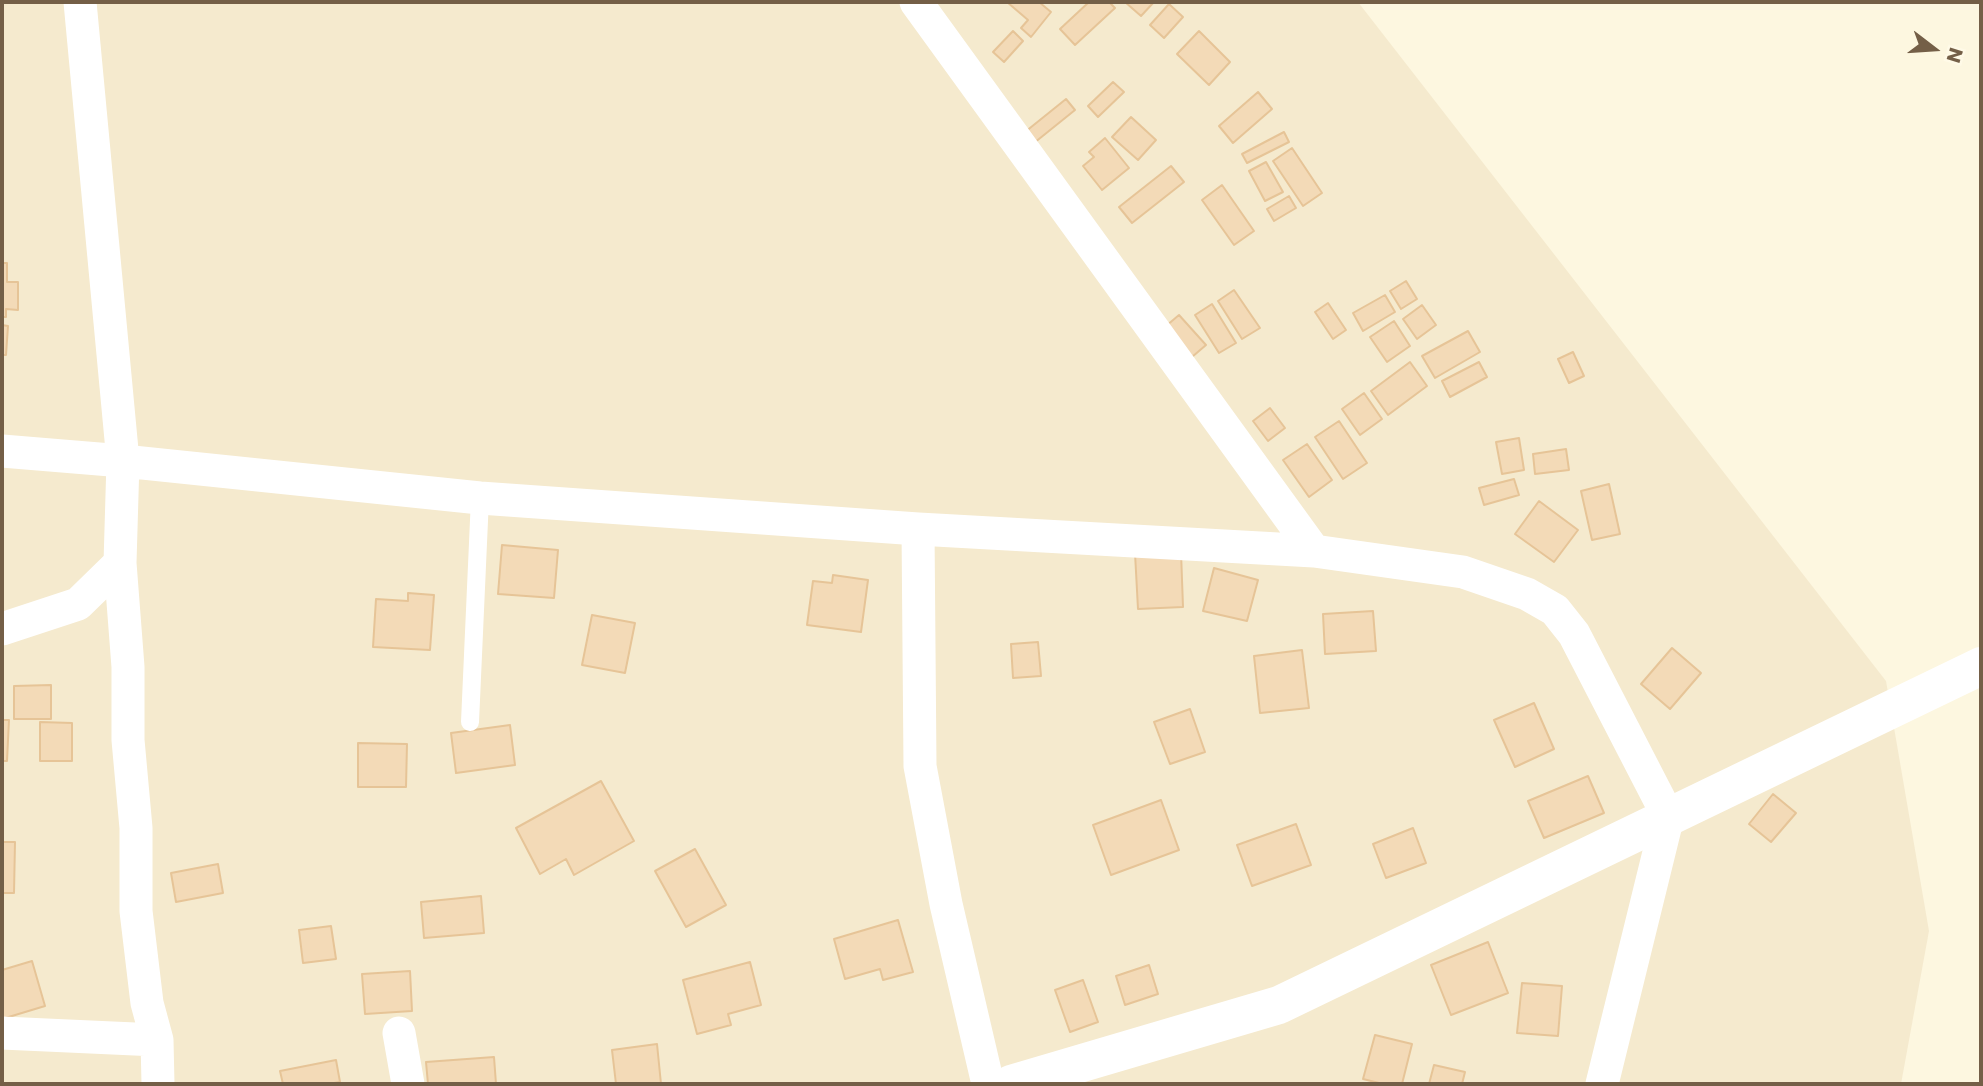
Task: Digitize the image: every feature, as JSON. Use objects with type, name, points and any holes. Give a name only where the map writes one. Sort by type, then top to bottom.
[{"type":"street","points":[[80,2],[124,461],[120,563],[128,667],[128,740],[136,828],[136,911],[147,1003],[157,1040],[158,1084]]},
{"type":"street","points":[[916,2],[1314,551]]},
{"type":"street","points":[[2,451],[480,498],[918,528],[1314,551],[1463,572],[1527,594],[1555,610],[1574,635],[1668,817],[1602,1084]]},
{"type":"street","points":[[918,528],[920,766],[946,904],[988,1084]]},
{"type":"street","points":[[2,629],[78,604],[120,563]]},
{"type":"street","points":[[1011,1084],[1279,1005],[1981,666]]},
{"type":"street","points":[[2,1033],[157,1040]]},
{"type":"street","points":[[399,1033],[408,1084]]},
{"type":"lane","points":[[470,722],[480,498]]},
{"type":"shaded area","points":[[2,2],[1358,2],[1886,681],[1929,931],[1901,1084],[2,1084]]},
{"type":"building","points":[[1007,2],[1039,2],[1051,12],[1031,37],[1021,28],[1028,20]]},
{"type":"building","points":[[1089,2],[1109,2],[1115,8],[1075,45],[1060,29]]},
{"type":"building","points":[[1125,2],[1154,2],[1141,16]]},
{"type":"building","points":[[1169,4],[1183,17],[1164,38],[1150,25]]},
{"type":"building","points":[[1013,31],[1023,41],[1004,62],[993,52]]},
{"type":"building","points":[[1199,31],[1230,62],[1209,85],[1177,54]]},
{"type":"building","points":[[1113,82],[1124,92],[1098,117],[1088,106]]},
{"type":"building","points":[[1258,92],[1272,109],[1233,143],[1219,126]]},
{"type":"building","points":[[1066,99],[1075,110],[1034,143],[1025,132]]},
{"type":"building","points":[[1131,117],[1156,140],[1138,160],[1112,137]]},
{"type":"building","points":[[1284,132],[1289,142],[1247,163],[1242,154]]},
{"type":"building","points":[[1105,138],[1129,168],[1102,190],[1083,166],[1094,157],[1089,152]]},
{"type":"building","points":[[1292,148],[1322,193],[1303,206],[1273,161]]},
{"type":"building","points":[[1266,162],[1283,192],[1265,201],[1249,171]]},
{"type":"building","points":[[1171,166],[1184,182],[1132,223],[1119,207]]},
{"type":"building","points":[[1222,185],[1254,231],[1234,245],[1202,200]]},
{"type":"building","points":[[1289,196],[1296,208],[1274,221],[1267,209]]},
{"type":"building","points":[[2,263],[7,263],[7,282],[18,282],[18,310],[6,309],[6,317],[2,317]]},
{"type":"building","points":[[1406,281],[1417,299],[1401,309],[1390,291]]},
{"type":"building","points":[[1234,290],[1260,328],[1242,339],[1218,301]]},
{"type":"building","points":[[1385,295],[1395,312],[1363,331],[1353,313]]},
{"type":"building","points":[[1328,303],[1346,330],[1333,339],[1315,312]]},
{"type":"building","points":[[1212,304],[1236,343],[1219,353],[1195,315]]},
{"type":"building","points":[[1422,305],[1436,325],[1417,339],[1403,319]]},
{"type":"building","points":[[1179,315],[1206,345],[1192,357],[1166,326]]},
{"type":"building","points":[[1394,321],[1410,346],[1387,362],[1370,337]]},
{"type":"building","points":[[2,325],[8,326],[6,355],[2,355]]},
{"type":"building","points":[[1468,331],[1480,352],[1435,378],[1422,356]]},
{"type":"building","points":[[1573,352],[1584,376],[1569,383],[1558,359]]},
{"type":"building","points":[[1410,362],[1427,386],[1388,415],[1371,391]]},
{"type":"building","points":[[1479,362],[1487,377],[1450,397],[1442,381]]},
{"type":"building","points":[[1364,393],[1382,419],[1360,435],[1342,409]]},
{"type":"building","points":[[1270,408],[1285,428],[1268,441],[1253,421]]},
{"type":"building","points":[[1339,421],[1367,463],[1343,479],[1315,437]]},
{"type":"building","points":[[1519,438],[1524,470],[1502,474],[1496,442]]},
{"type":"building","points":[[1307,444],[1332,480],[1309,497],[1283,460]]},
{"type":"building","points":[[1566,449],[1569,470],[1535,474],[1533,454]]},
{"type":"building","points":[[1514,479],[1519,495],[1484,505],[1479,488]]},
{"type":"building","points":[[1609,484],[1620,534],[1592,540],[1581,491]]},
{"type":"building","points":[[1539,501],[1578,530],[1554,562],[1515,534]]},
{"type":"building","points":[[502,545],[558,550],[554,598],[498,594]]},
{"type":"building","points":[[1181,552],[1183,607],[1138,609],[1135,553]]},
{"type":"building","points":[[1214,568],[1258,580],[1247,621],[1203,611]]},
{"type":"building","points":[[833,575],[868,580],[861,632],[807,625],[813,581],[832,583]]},
{"type":"building","points":[[408,593],[434,595],[430,650],[373,647],[376,599],[408,601]]},
{"type":"building","points":[[1373,611],[1376,651],[1325,654],[1323,614]]},
{"type":"building","points":[[592,615],[635,623],[625,673],[582,665]]},
{"type":"building","points":[[1038,642],[1041,676],[1013,678],[1011,644]]},
{"type":"building","points":[[1672,648],[1701,673],[1670,709],[1641,684]]},
{"type":"building","points":[[1302,650],[1309,708],[1260,713],[1254,656]]},
{"type":"building","points":[[51,685],[51,719],[14,719],[14,686]]},
{"type":"building","points":[[1534,703],[1554,749],[1515,767],[1494,720]]},
{"type":"building","points":[[1190,709],[1205,752],[1170,764],[1154,722]]},
{"type":"building","points":[[2,720],[9,720],[7,761],[2,761]]},
{"type":"building","points":[[40,722],[72,723],[72,761],[40,761]]},
{"type":"building","points":[[510,725],[515,765],[456,773],[451,733]]},
{"type":"building","points":[[358,743],[407,744],[406,787],[358,787]]},
{"type":"building","points":[[1588,776],[1604,813],[1544,838],[1528,801]]},
{"type":"building","points":[[601,781],[634,841],[574,875],[566,859],[540,874],[516,828]]},
{"type":"building","points":[[1773,794],[1796,813],[1771,842],[1749,824]]},
{"type":"building","points":[[1161,800],[1179,850],[1111,875],[1093,825]]},
{"type":"building","points":[[1296,824],[1311,865],[1252,886],[1237,845]]},
{"type":"building","points":[[1413,828],[1426,863],[1386,878],[1373,844]]},
{"type":"building","points":[[2,842],[15,842],[14,893],[2,893]]},
{"type":"building","points":[[695,849],[726,905],[686,927],[655,871]]},
{"type":"building","points":[[218,864],[223,893],[176,902],[171,873]]},
{"type":"building","points":[[481,896],[484,933],[424,938],[421,902]]},
{"type":"building","points":[[898,920],[913,972],[883,980],[880,969],[845,979],[834,939]]},
{"type":"building","points":[[331,926],[336,959],[303,963],[299,930]]},
{"type":"building","points":[[1488,942],[1508,993],[1451,1015],[1431,965]]},
{"type":"building","points":[[32,961],[45,1006],[2,1019],[2,970]]},
{"type":"building","points":[[750,962],[761,1005],[728,1014],[731,1025],[697,1034],[683,980]]},
{"type":"building","points":[[1149,965],[1158,994],[1125,1005],[1116,976]]},
{"type":"building","points":[[410,971],[412,1011],[365,1014],[362,974]]},
{"type":"building","points":[[1083,980],[1098,1022],[1070,1032],[1055,990]]},
{"type":"building","points":[[1522,983],[1562,986],[1558,1036],[1517,1033]]},
{"type":"building","points":[[1375,1035],[1412,1044],[1402,1084],[1383,1084],[1363,1079]]},
{"type":"building","points":[[657,1044],[661,1084],[616,1084],[612,1050]]},
{"type":"building","points":[[494,1057],[496,1084],[428,1084],[426,1062]]},
{"type":"building","points":[[336,1060],[340,1082],[283,1084],[280,1071]]},
{"type":"building","points":[[1434,1065],[1465,1072],[1462,1084],[1429,1084]]}]
